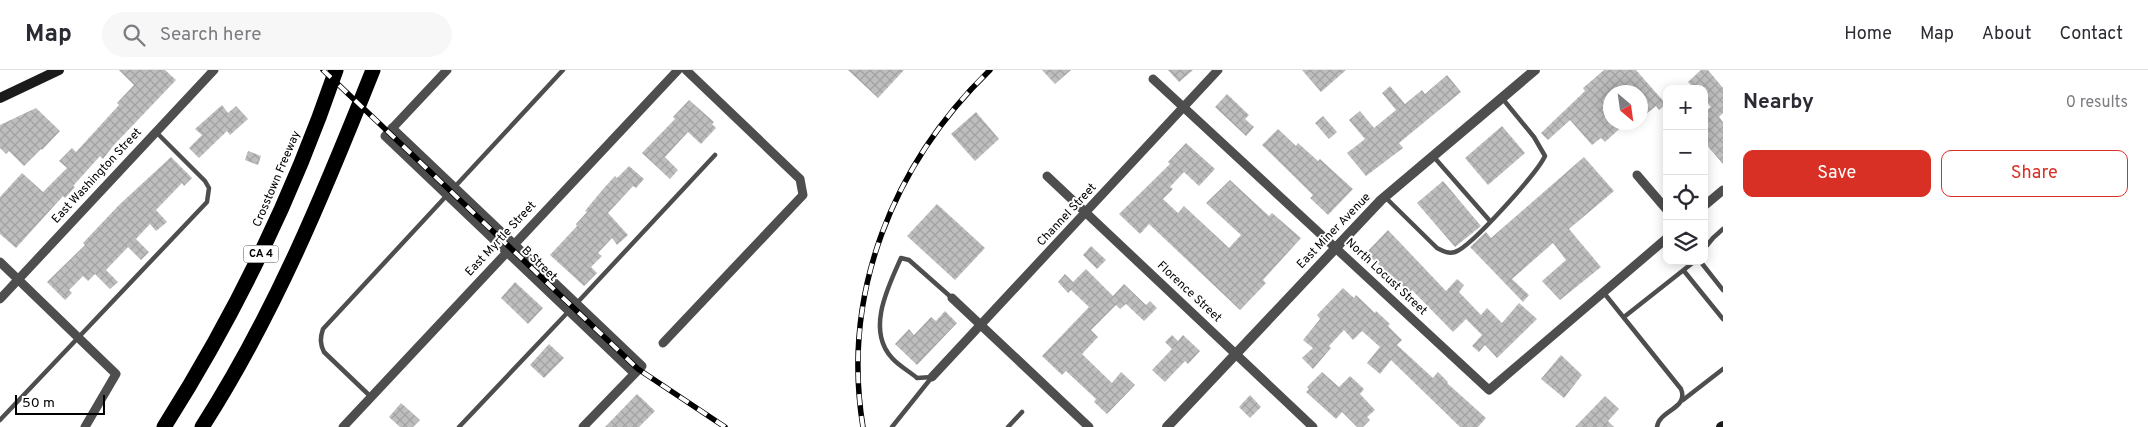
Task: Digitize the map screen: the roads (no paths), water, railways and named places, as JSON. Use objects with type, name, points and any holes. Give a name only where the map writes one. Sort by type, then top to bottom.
[{"type":"highway","name":"Crosstown Freeway","points":[[164,427],[212,347],[272,232],[320,115],[336,70]]},
{"type":"highway","name":"CA 4","points":[[202,427],[246,352],[297,252],[327,185],[372,70]]},
{"type":"main road","points":[[0,98],[59,70]]},
{"type":"street","name":"East Washington Street","points":[[0,299],[214,70]]},
{"type":"street","name":"B Street","points":[[447,70],[388,132],[510,248],[569,311],[634,373]]},
{"type":"street","name":"East Myrtle Street","points":[[343,427],[370,396],[678,70]]},
{"type":"street","points":[[663,343],[803,195],[800,179],[686,70]]},
{"type":"street","name":"Channel Street","points":[[932,376],[1218,70]]},
{"type":"street","name":"East Miner Avenue","points":[[1167,427],[1335,246],[1385,197],[1535,70]]},
{"type":"street","name":"North Locust Street","points":[[1153,78],[1335,246],[1482,386],[1489,390],[1492,390],[1604,293]]},
{"type":"street","points":[[1636,175],[1663,205]]},
{"type":"street","name":"Florence Street","points":[[1047,176],[1313,427]]},
{"type":"street","points":[[1708,203],[1723,190]]},
{"type":"street","points":[[1604,293],[1663,241]]},
{"type":"street","points":[[510,248],[576,303],[642,366],[583,427]]},
{"type":"street","points":[[0,262],[116,374],[85,427]]},
{"type":"street","points":[[952,298],[1089,427]]},
{"type":"lane","points":[[370,396],[324,352],[321,345],[323,330],[563,70]]},
{"type":"lane","points":[[1385,197],[1437,248],[1445,252],[1458,251],[1490,221],[1529,179],[1545,156],[1534,137],[1502,98]]},
{"type":"lane","points":[[0,420],[207,202],[209,188],[205,180],[155,131]]},
{"type":"lane","points":[[459,427],[715,155]]},
{"type":"lane","points":[[1433,156],[1490,221]]},
{"type":"lane","points":[[1708,244],[1723,229]]},
{"type":"lane","points":[[932,376],[917,378],[891,357],[880,334],[883,300],[901,258],[908,260],[952,298]]},
{"type":"lane","points":[[1624,317],[1690,265]]},
{"type":"lane","points":[[1703,265],[1723,290]]},
{"type":"lane","points":[[1684,270],[1723,318]]},
{"type":"lane","points":[[1604,293],[1681,389],[1684,396],[1682,401]]},
{"type":"lane","points":[[1657,427],[1660,419],[1723,369]]},
{"type":"lane","points":[[892,427],[932,376]]},
{"type":"lane","points":[[1008,427],[1022,412]]},
{"type":"railway","points":[[323,70],[638,369],[725,427]]},
{"type":"railway","points":[[863,427],[858,377],[860,328],[868,280],[882,234],[901,189],[926,147],[956,107],[990,70]]}]
